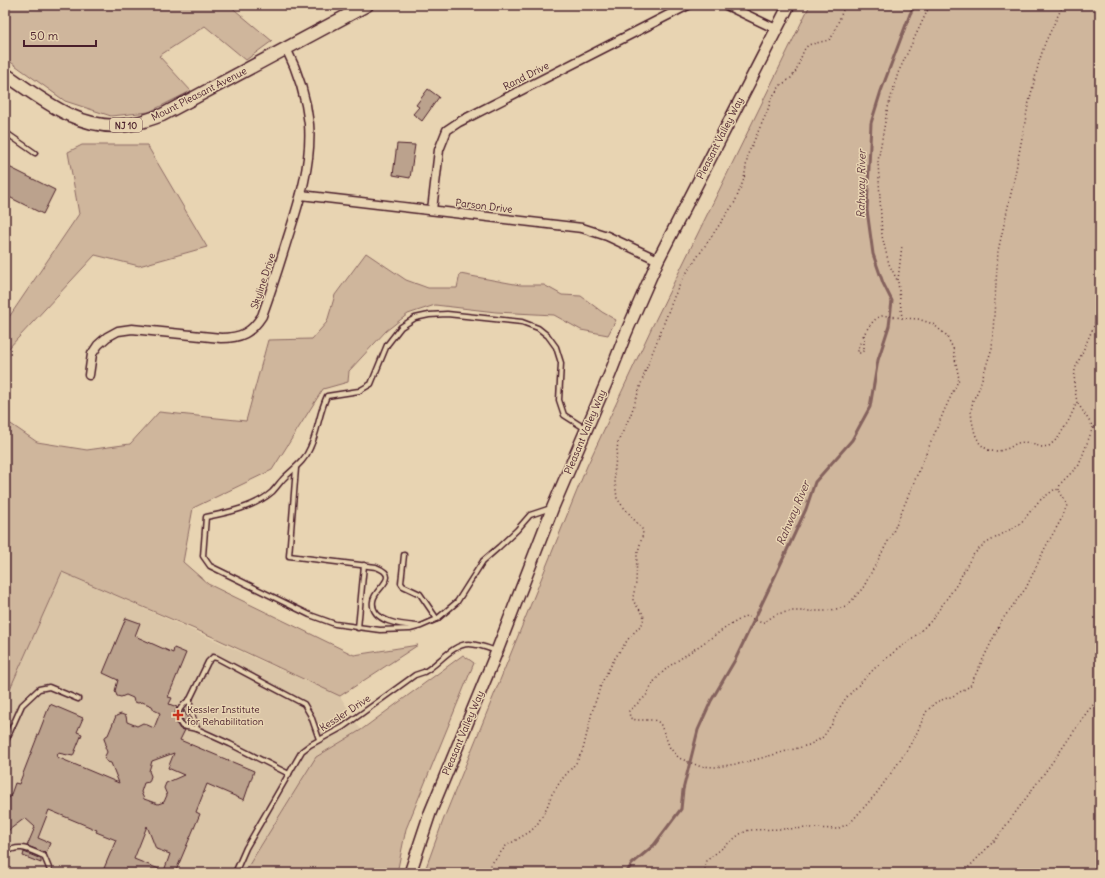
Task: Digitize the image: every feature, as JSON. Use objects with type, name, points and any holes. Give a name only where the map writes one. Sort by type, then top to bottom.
[{"type":"main road","name":"Mount Pleasant Avenue","points":[[5,74],[66,114],[82,121],[98,125],[126,125],[162,115],[367,5]]},
{"type":"main road","name":"Pleasant Valley Way","points":[[410,873],[430,813],[497,651],[553,507],[626,333],[658,260],[789,5]]},
{"type":"street","name":"Rand Drive","points":[[432,210],[439,150],[447,130],[459,122],[688,5]]},
{"type":"street","points":[[726,5],[776,29]]},
{"type":"street","name":"Skyline Drive","points":[[89,375],[92,354],[98,344],[107,336],[118,331],[132,329],[233,338],[250,331],[256,326],[262,316],[302,195],[308,156],[309,125],[302,89],[295,67],[286,48]]},
{"type":"street","name":"Parson Drive","points":[[302,195],[582,228],[607,236],[658,260]]},
{"type":"lane","points":[[5,132],[35,153]]},
{"type":"lane","points":[[553,507],[530,515],[504,543],[483,561],[457,602],[437,619],[410,629],[380,630],[358,628],[335,624],[310,616],[210,566],[203,556],[206,516],[231,512],[250,505],[271,493],[284,477],[296,468],[310,450],[317,432],[323,405],[327,396],[359,390],[371,384],[387,345],[401,327],[415,318],[429,315],[447,314],[522,322],[538,328],[548,336],[556,347],[561,363],[559,400],[564,415],[586,429]]},
{"type":"lane","points":[[296,468],[288,556],[376,566],[382,569],[386,573],[387,579],[384,586],[375,595],[373,601],[375,611],[384,620],[400,625],[421,626]]},
{"type":"lane","points":[[404,555],[401,582],[403,586],[420,594],[437,619]]},
{"type":"lane","points":[[358,628],[364,565]]},
{"type":"lane","name":"Kessler Drive","points":[[235,873],[246,848],[302,751],[343,727],[415,675],[424,672],[450,652],[461,646],[468,644],[476,645],[497,651]]},
{"type":"lane","points":[[289,774],[197,729],[182,726],[178,717],[178,712],[181,706],[190,698],[210,659],[217,658],[304,704],[311,716],[319,740]]},
{"type":"lane","points":[[5,743],[22,705],[39,690],[48,687],[78,698]]},
{"type":"lane","points":[[190,698],[190,708],[197,729]]},
{"type":"lane","points":[[5,853],[12,848],[25,848],[44,856],[51,873]]},
{"type":"path","points":[[488,873],[492,863],[506,846],[531,831],[544,812],[552,794],[562,779],[576,763],[583,750],[592,712],[602,682],[615,658],[629,638],[642,624],[644,618],[643,614],[638,608],[633,597],[636,583],[637,555],[643,534],[642,529],[621,504],[618,498],[614,474],[618,442],[631,414],[674,297],[683,278],[735,202],[742,188],[748,154],[767,112],[772,96],[781,84],[790,79],[796,73],[804,50],[808,45],[829,40],[833,36],[845,5]]},
{"type":"path","points":[[898,282],[889,264],[882,236],[878,161],[887,111],[898,73],[930,5]]},
{"type":"path","points":[[1063,5],[1044,43],[1028,106],[1014,180],[998,251],[992,348],[978,391],[973,400],[971,411],[975,434],[980,444],[988,450],[996,452],[1009,448],[1017,443],[1025,442],[1042,447],[1049,446],[1058,438],[1069,420],[1077,402]]},
{"type":"path","points":[[902,245],[898,282],[902,318]]},
{"type":"path","points":[[1100,312],[1075,369],[1074,385],[1077,402],[1100,435]]},
{"type":"path","points":[[864,335],[864,350],[861,353],[858,353],[857,350],[864,335],[872,322],[878,317],[883,316],[918,319],[933,324],[946,334],[953,348],[960,379],[944,411],[893,532],[863,588],[846,607],[826,611],[792,611],[777,614],[762,623],[746,616],[730,625],[668,667],[655,680],[646,696],[629,711],[630,718],[636,720],[654,720],[660,723],[670,748],[679,758],[700,766],[716,767],[743,763],[809,745],[823,737],[846,698],[884,660],[914,637],[931,621],[957,584],[972,556],[983,545],[1020,524],[1039,501],[1055,489],[1059,490]]},
{"type":"path","points":[[707,873],[705,869],[706,861],[740,834],[749,830],[813,828],[837,829],[850,823],[876,794],[899,762],[915,737],[926,712],[936,702],[953,696],[970,686],[1002,620],[1026,588],[1046,546],[1062,518],[1067,506],[1059,490],[1060,484],[1079,465],[1093,427]]},
{"type":"path","points":[[963,873],[996,839],[1087,712],[1100,697]]},
{"type":"shaded area","points":[[5,5],[229,5],[272,41],[246,60],[205,26],[159,56],[191,91],[149,112],[111,116],[65,101],[5,58]]},
{"type":"shaded area","points":[[810,5],[1100,5],[1100,873],[424,873],[444,818],[587,466],[651,329]]},
{"type":"shaded area","points":[[82,145],[147,145],[207,247],[139,266],[95,255],[7,350],[5,361],[5,323],[79,214],[68,152]]},
{"type":"shaded area","points":[[366,253],[406,280],[428,288],[457,288],[460,274],[520,285],[544,285],[562,295],[581,296],[602,312],[616,320],[608,335],[581,330],[554,315],[496,312],[435,305],[408,314],[386,331],[349,371],[348,382],[323,389],[272,470],[193,508],[183,562],[208,584],[354,655],[418,645],[340,696],[213,637],[62,572],[5,700],[5,420],[37,442],[87,450],[130,444],[159,412],[246,421],[268,340],[312,339],[327,322],[335,295]]},
{"type":"shaded area","name":"Kessler Institute for Rehabilitation","points":[[62,572],[340,696],[361,730],[316,757],[244,873],[5,873],[5,700]]},
{"type":"shaded area","points":[[463,655],[474,663],[406,829],[397,873],[244,873],[316,757],[361,730]]},
{"type":"building","points":[[428,89],[439,97],[422,121],[413,114],[419,107],[416,105]]},
{"type":"building","points":[[397,144],[415,145],[410,178],[393,175]]},
{"type":"building","points":[[5,165],[55,190],[43,214],[5,195]]},
{"type":"building","points":[[126,618],[140,623],[135,636],[173,653],[174,648],[186,653],[168,697],[172,698],[169,704],[177,707],[175,714],[176,723],[180,729],[185,730],[180,740],[254,771],[244,800],[207,784],[196,812],[200,814],[175,873],[102,873],[116,840],[96,832],[97,830],[49,810],[38,838],[50,843],[46,853],[27,846],[35,827],[25,818],[5,833],[5,800],[10,797],[15,783],[19,784],[50,704],[83,718],[77,732],[82,734],[73,756],[58,753],[57,757],[119,783],[111,763],[107,762],[104,758],[107,752],[104,739],[108,735],[116,716],[121,714],[126,716],[127,722],[137,726],[143,723],[154,728],[160,713],[154,710],[152,706],[142,702],[134,702],[133,698],[126,695],[121,697],[117,696],[115,691],[118,680],[103,673]],"holes":[[[174,753],[168,768],[184,775],[166,783],[164,788],[167,795],[164,802],[158,804],[144,799],[141,792],[144,783],[149,782],[151,776],[149,771],[152,761]],[[147,826],[156,849],[170,854],[164,871],[134,859]]]},
{"type":"building","points":[[184,710],[189,721],[187,724],[184,723],[182,717]]},
{"type":"building","points":[[24,852],[41,859],[41,863],[23,856]]},
{"type":"waterway","name":"Rahway River","points":[[626,873],[632,864],[654,845],[681,809],[683,790],[698,730],[711,701],[735,660],[776,574],[806,509],[815,482],[852,440],[870,407],[878,360],[889,326],[892,301],[883,283],[873,254],[867,210],[871,123],[881,91],[910,14],[915,5]]},
{"type":"place","name":"Kessler Institute for Rehabilitation","points":[[178,715]]}]
